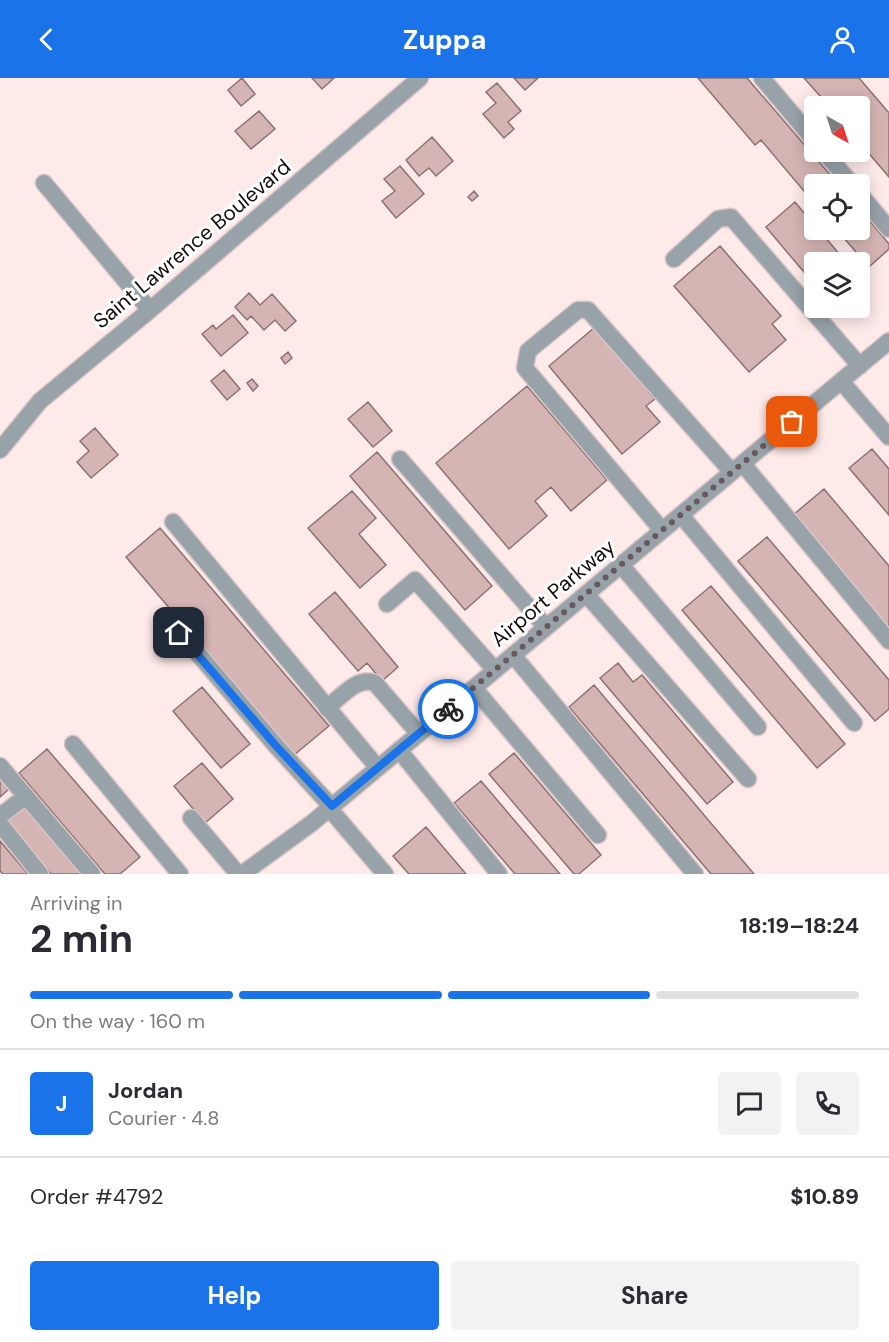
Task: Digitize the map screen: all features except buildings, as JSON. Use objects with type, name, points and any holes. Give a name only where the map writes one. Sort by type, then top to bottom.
[{"type":"street","name":"Saint Lawrence Boulevard","points":[[0,450],[40,401],[150,310],[420,78]]},
{"type":"street","points":[[762,78],[804,129]]},
{"type":"street","points":[[833,162],[843,174]]},
{"type":"street","points":[[44,183],[150,310]]},
{"type":"street","points":[[870,206],[889,229]]},
{"type":"street","points":[[674,259],[718,219],[731,218],[860,366]]},
{"type":"street","points":[[662,530],[525,368],[528,351],[578,310],[588,310],[737,468],[889,641]]},
{"type":"street","name":"Airport Parkway","points":[[240,874],[378,768],[889,341]]},
{"type":"street","points":[[841,381],[889,437]]},
{"type":"street","points":[[400,459],[546,627]]},
{"type":"street","points":[[681,515],[854,723]]},
{"type":"street","points":[[173,522],[378,768]]},
{"type":"street","points":[[621,565],[758,726]]},
{"type":"street","points":[[387,604],[415,580],[495,670]]},
{"type":"street","points":[[586,594],[748,779]]},
{"type":"street","points":[[166,616],[385,874]]},
{"type":"street","points":[[513,655],[695,874]]},
{"type":"street","points":[[327,708],[358,683],[366,680],[375,683],[418,734]]},
{"type":"street","points":[[474,688],[598,835]]},
{"type":"street","points":[[73,744],[180,874]]},
{"type":"street","points":[[399,750],[499,874]]},
{"type":"street","points":[[0,766],[92,874]]},
{"type":"street","points":[[0,816],[26,796]]},
{"type":"street","points":[[191,818],[240,874]]},
{"type":"street","points":[[0,824],[40,874]]},
{"type":"way so far","points":[[448,709],[792,422]]},
{"type":"route","points":[[179,633],[277,747],[332,806],[448,709]]}]
